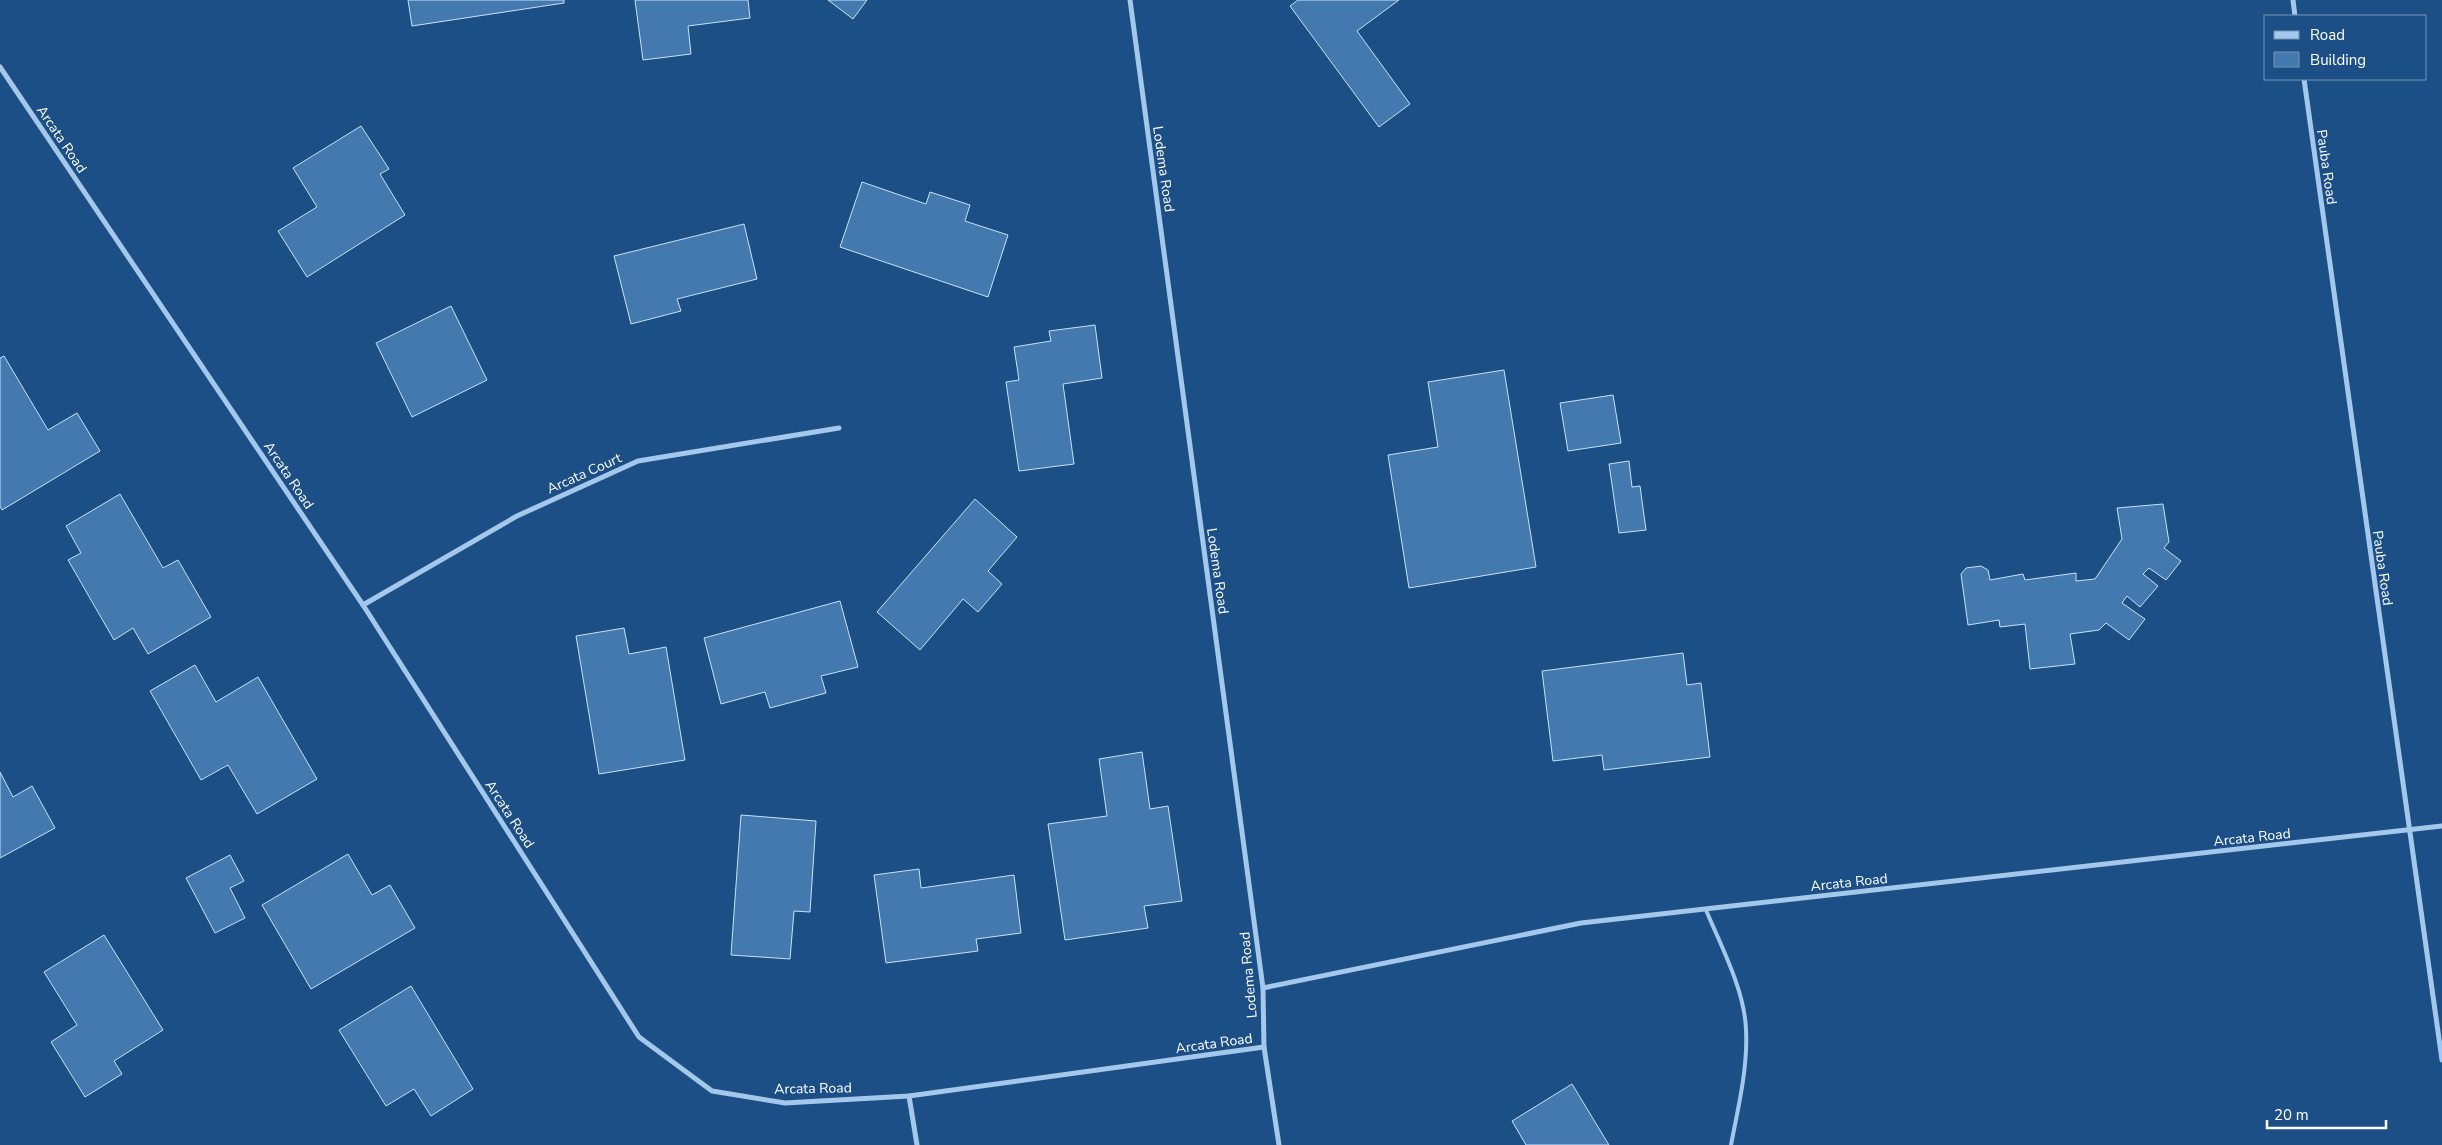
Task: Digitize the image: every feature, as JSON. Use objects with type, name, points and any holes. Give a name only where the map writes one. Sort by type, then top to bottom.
[{"type":"street","name":"Lodema Road","points":[[1130,0],[1263,988],[1264,1047],[1279,1145]]},
{"type":"street","points":[[2293,0],[2295,15]]},
{"type":"street","name":"Arcata Road","points":[[0,67],[363,605],[639,1037],[712,1091],[785,1103],[909,1096],[1264,1047]]},
{"type":"street","name":"Pauba Road","points":[[2304,80],[2408,831],[2442,1060]]},
{"type":"street","name":"Arcata Court","points":[[363,605],[517,516],[638,461],[839,428]]},
{"type":"street","name":"Arcata Road","points":[[1263,988],[1582,923],[2442,826]]},
{"type":"street","points":[[909,1096],[917,1145]]},
{"type":"lane","points":[[1706,910],[1730,966],[1744,1012],[1746,1030],[1745,1058],[1731,1145]]},
{"type":"building","points":[[408,0],[564,0],[564,3],[412,26]]},
{"type":"building","points":[[635,0],[748,0],[750,18],[688,26],[691,54],[643,60]]},
{"type":"building","points":[[828,0],[867,0],[853,19]]},
{"type":"building","points":[[1298,0],[1399,0],[1357,31],[1410,104],[1379,127],[1290,6]]},
{"type":"building","points":[[361,126],[389,169],[380,174],[405,215],[307,277],[278,231],[317,207],[293,168]]},
{"type":"building","points":[[862,182],[926,204],[930,192],[970,205],[965,221],[1008,235],[988,297],[840,247]]},
{"type":"building","points":[[744,224],[757,279],[677,299],[681,311],[631,324],[614,256]]},
{"type":"building","points":[[451,306],[487,380],[412,417],[376,343]]},
{"type":"building","points":[[1095,325],[1102,378],[1063,384],[1074,464],[1019,471],[1006,382],[1019,380],[1014,347],[1051,341],[1049,331]]},
{"type":"building","points":[[4,356],[48,430],[77,413],[100,451],[2,510],[0,506],[0,358]]},
{"type":"building","points":[[1504,370],[1536,567],[1409,588],[1388,455],[1438,447],[1428,382]]},
{"type":"building","points":[[1613,395],[1621,443],[1568,451],[1560,403]]},
{"type":"building","points":[[1629,461],[1632,487],[1640,486],[1646,530],[1619,533],[1609,464]]},
{"type":"building","points":[[120,494],[163,568],[178,560],[211,617],[148,654],[133,628],[114,640],[68,560],[81,553],[66,526]]},
{"type":"building","points":[[975,499],[1017,537],[988,571],[1002,584],[978,612],[963,599],[920,650],[877,612]]},
{"type":"building","points":[[2163,504],[2169,542],[2164,548],[2181,561],[2166,580],[2149,568],[2143,574],[2158,586],[2140,607],[2127,596],[2122,603],[2145,619],[2129,640],[2106,623],[2099,630],[2070,634],[2075,664],[2030,669],[2025,624],[2000,627],[1999,620],[1968,625],[1961,574],[1966,568],[1981,566],[1988,570],[1990,580],[2023,574],[2025,580],[2076,573],[2076,581],[2095,579],[2122,539],[2117,508]]},
{"type":"building","points":[[840,601],[858,667],[821,676],[826,693],[770,708],[765,692],[721,704],[704,638]]},
{"type":"building","points":[[624,628],[629,654],[666,647],[685,760],[599,774],[576,636]]},
{"type":"building","points":[[1683,653],[1687,685],[1701,683],[1710,757],[1604,770],[1602,755],[1553,761],[1542,671]]},
{"type":"building","points":[[195,665],[216,702],[258,677],[317,779],[257,814],[228,765],[201,780],[150,691]]},
{"type":"building","points":[[1142,752],[1150,809],[1168,806],[1182,901],[1144,906],[1148,928],[1065,940],[1048,824],[1107,816],[1099,759]]},
{"type":"building","points":[[0,772],[13,797],[32,786],[55,828],[0,858]]},
{"type":"building","points":[[741,815],[816,821],[810,912],[794,911],[790,959],[731,955]]},
{"type":"building","points":[[348,854],[372,895],[390,885],[415,928],[311,989],[262,905]]},
{"type":"building","points":[[230,855],[244,881],[230,888],[245,918],[215,933],[186,878]]},
{"type":"building","points":[[919,869],[921,888],[1014,875],[1021,933],[976,939],[978,951],[886,963],[874,875]]},
{"type":"building","points":[[104,935],[163,1030],[114,1061],[122,1074],[85,1097],[51,1042],[77,1025],[44,972]]},
{"type":"building","points":[[411,986],[473,1089],[431,1116],[414,1089],[386,1106],[339,1030]]},
{"type":"building","points":[[1572,1084],[1609,1145],[1526,1145],[1512,1121]]}]
